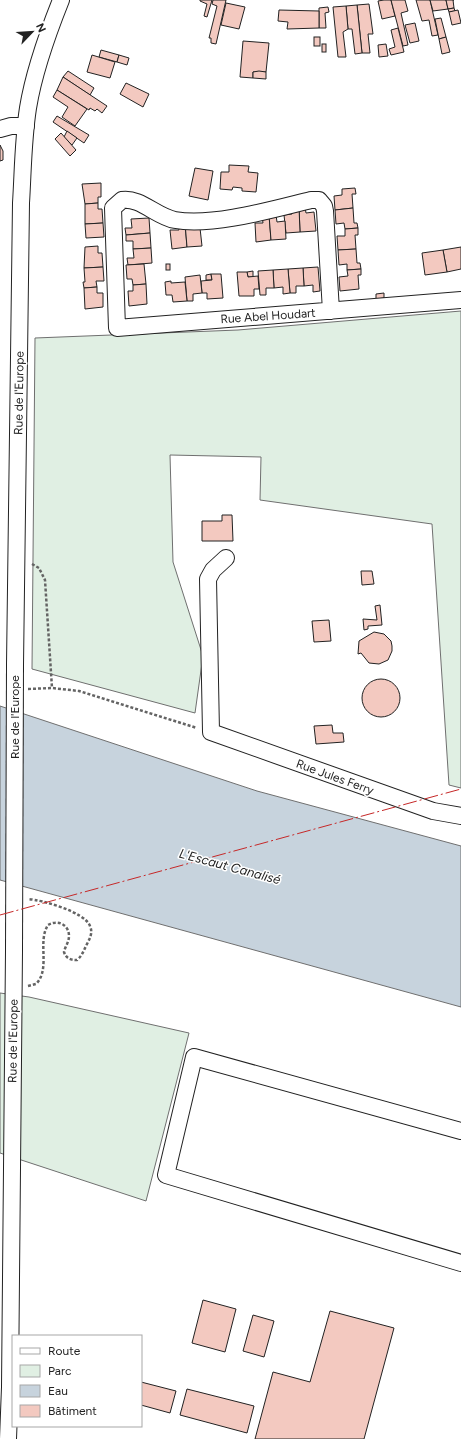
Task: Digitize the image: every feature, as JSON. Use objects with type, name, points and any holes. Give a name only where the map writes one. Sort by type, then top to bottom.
[{"type":"street","name":"Rue de l'Europe","points":[[8,1439],[10,1372],[15,665],[21,203],[26,126],[36,70],[61,0]]},
{"type":"street","points":[[0,130],[11,126],[26,126]]},
{"type":"street","name":"Rue Abel Houdart","points":[[126,199],[165,217],[184,221],[231,218],[310,200],[319,200],[324,206],[325,211],[330,311],[117,328],[113,208],[118,201],[126,199]]},
{"type":"street","points":[[330,311],[461,300]]},
{"type":"street","points":[[211,732],[208,580],[213,570],[226,558]]},
{"type":"street","name":"Rue Jules Ferry","points":[[211,732],[433,811],[461,816]]},
{"type":"street","points":[[461,1131],[194,1057],[166,1175],[461,1262]]},
{"type":"path","points":[[29,564],[39,568],[45,580],[52,688],[87,694],[211,732]]},
{"type":"path","points":[[22,986],[32,986],[39,981],[41,977],[45,933],[48,925],[55,922],[67,929],[69,936],[64,952],[67,957],[73,960],[77,960],[82,954],[91,937],[90,925],[84,918],[49,902],[27,898]]},
{"type":"green space","points":[[461,311],[461,788],[449,785],[432,524],[260,500],[261,457],[170,455],[173,562],[203,656],[195,713],[32,669],[35,338],[238,330]]},
{"type":"green space","points":[[0,993],[29,997],[189,1033],[146,1201],[0,1153]]},
{"type":"water","name":"L'Escaut Canalisé","points":[[0,706],[257,791],[461,846],[461,1007],[0,880]]},
{"type":"building","points":[[200,0],[212,0],[207,17],[204,16],[207,4]]},
{"type":"building","points":[[213,0],[226,0],[216,44],[211,43],[211,38],[209,38],[217,6],[212,4]]},
{"type":"building","points":[[391,0],[395,16],[382,19],[378,1]]},
{"type":"building","points":[[391,0],[405,0],[408,11],[401,13],[408,45],[403,46]]},
{"type":"building","points":[[416,0],[430,0],[438,35],[432,36],[429,20],[422,21]]},
{"type":"building","points":[[430,0],[446,0],[448,9],[433,11]]},
{"type":"building","points":[[446,0],[453,0],[454,8],[448,9]]},
{"type":"building","points":[[226,3],[245,7],[239,29],[221,25]]},
{"type":"building","points":[[369,4],[373,34],[368,34],[370,53],[362,53],[357,5]]},
{"type":"building","points":[[357,5],[362,53],[355,54],[352,29],[348,29],[346,6]]},
{"type":"building","points":[[346,6],[348,29],[343,32],[346,57],[338,57],[333,7]]},
{"type":"building","points":[[328,7],[329,12],[325,13],[326,28],[319,28],[319,8]]},
{"type":"building","points":[[454,8],[455,11],[449,12],[448,9]]},
{"type":"building","points":[[279,10],[319,11],[319,28],[287,29],[288,22],[278,21]]},
{"type":"building","points":[[458,10],[461,23],[452,25],[449,12]]},
{"type":"building","points":[[441,18],[446,37],[439,39],[435,19]]},
{"type":"building","points":[[415,23],[419,41],[410,43],[405,25]]},
{"type":"building","points":[[398,28],[404,52],[391,55],[389,49],[395,47],[391,30]]},
{"type":"building","points":[[314,37],[320,37],[320,46],[314,46]]},
{"type":"building","points":[[446,37],[450,52],[442,54],[439,39]]},
{"type":"building","points":[[243,41],[269,43],[266,72],[253,72],[253,78],[240,77]]},
{"type":"building","points":[[322,44],[326,44],[326,52],[322,52]]},
{"type":"building","points":[[386,44],[388,56],[379,57],[378,45]]},
{"type":"building","points":[[101,50],[119,55],[117,62],[99,57]]},
{"type":"building","points":[[92,55],[115,62],[110,78],[87,72]]},
{"type":"building","points":[[119,55],[129,58],[127,65],[117,62]]},
{"type":"building","points":[[68,71],[94,88],[90,95],[63,77]]},
{"type":"building","points":[[253,72],[266,72],[266,79],[253,78]]},
{"type":"building","points":[[63,77],[107,106],[102,113],[97,109],[95,111],[90,108],[89,110],[57,90]]},
{"type":"building","points":[[126,83],[149,94],[143,107],[120,94]]},
{"type":"building","points":[[57,90],[87,109],[75,126],[62,117],[68,107],[53,97]]},
{"type":"building","points":[[57,116],[89,135],[84,143],[53,122]]},
{"type":"building","points":[[67,131],[77,138],[72,145],[64,137]]},
{"type":"building","points":[[61,133],[76,150],[70,156],[55,139]]},
{"type":"building","points":[[0,145],[3,151],[3,160],[0,161]]},
{"type":"building","points":[[229,165],[249,166],[248,172],[258,173],[256,192],[242,191],[242,188],[233,187],[232,190],[220,189],[221,172],[229,172]]},
{"type":"building","points":[[195,168],[213,171],[208,200],[189,196]]},
{"type":"building","points":[[101,183],[101,197],[98,197],[98,203],[85,204],[82,184]]},
{"type":"building","points":[[355,188],[356,194],[352,194],[353,208],[335,210],[334,196],[342,195],[342,189]]},
{"type":"building","points":[[98,203],[98,209],[102,209],[103,223],[85,224],[85,204]]},
{"type":"building","points":[[299,207],[305,207],[306,213],[314,212],[316,231],[300,232]]},
{"type":"building","points":[[299,207],[300,232],[286,233],[284,215],[292,214],[292,208]]},
{"type":"building","points":[[353,208],[354,223],[357,223],[358,228],[345,229],[344,223],[336,224],[335,210]]},
{"type":"building","points":[[269,215],[271,240],[256,242],[255,223],[263,223],[262,216]]},
{"type":"building","points":[[269,215],[276,215],[277,222],[285,221],[286,239],[271,240]]},
{"type":"building","points":[[149,218],[150,233],[126,235],[125,228],[132,228],[131,219]]},
{"type":"building","points":[[103,223],[104,237],[86,238],[85,224]]},
{"type":"building","points":[[178,223],[185,223],[187,247],[172,249],[170,230],[179,230]]},
{"type":"building","points":[[185,223],[200,228],[202,246],[187,247]]},
{"type":"building","points":[[358,228],[358,235],[355,235],[356,249],[338,250],[337,236],[345,236],[345,229]]},
{"type":"building","points":[[150,233],[151,248],[133,249],[133,241],[126,241],[126,235]]},
{"type":"building","points":[[98,246],[98,253],[102,253],[103,267],[84,268],[85,247]]},
{"type":"building","points":[[461,247],[461,269],[447,272],[443,250]]},
{"type":"building","points":[[151,248],[152,263],[128,265],[127,258],[134,258],[133,249]]},
{"type":"building","points":[[356,249],[357,263],[360,263],[361,269],[347,270],[347,264],[339,265],[338,250]]},
{"type":"building","points":[[443,250],[447,272],[425,275],[422,253]]},
{"type":"building","points":[[144,264],[146,284],[133,285],[132,279],[127,279],[126,265]]},
{"type":"building","points":[[166,264],[170,264],[170,270],[166,270]]},
{"type":"building","points":[[103,267],[104,281],[96,281],[97,287],[84,288],[84,268]]},
{"type":"building","points":[[318,267],[320,291],[313,292],[313,285],[304,286],[303,268]]},
{"type":"building","points":[[303,268],[304,286],[296,286],[296,293],[290,293],[288,269]]},
{"type":"building","points":[[288,269],[290,293],[283,294],[283,287],[274,288],[273,270]]},
{"type":"building","points":[[361,269],[361,275],[358,275],[359,289],[340,291],[339,277],[348,276],[347,270]]},
{"type":"building","points":[[273,270],[274,288],[266,288],[266,295],[260,295],[258,271]]},
{"type":"building","points":[[253,271],[253,277],[248,277],[247,272]]},
{"type":"building","points":[[237,272],[247,272],[248,277],[258,276],[259,289],[254,289],[254,296],[239,296]]},
{"type":"building","points":[[211,274],[212,280],[206,280],[206,275]]},
{"type":"building","points":[[211,274],[221,274],[223,298],[207,299],[207,293],[202,293],[201,281],[212,280]]},
{"type":"building","points":[[200,275],[202,293],[193,294],[193,301],[187,301],[185,277]]},
{"type":"building","points":[[171,281],[171,283],[185,282],[187,301],[173,302],[172,295],[166,295],[165,282]]},
{"type":"building","points":[[146,284],[147,304],[129,306],[128,291],[133,291],[133,285]]},
{"type":"building","points":[[97,287],[97,293],[103,293],[103,307],[85,309],[84,288]]},
{"type":"building","points":[[384,293],[384,298],[376,299],[376,294]]},
{"type":"building","points":[[222,515],[232,515],[233,541],[202,541],[202,521],[222,521]]},
{"type":"building","points":[[361,571],[372,571],[374,584],[362,585]]},
{"type":"building","points":[[380,605],[382,625],[368,626],[368,629],[364,630],[363,619],[377,620],[375,606]]},
{"type":"building","points":[[329,620],[331,641],[314,642],[312,621]]},
{"type":"building","points":[[374,632],[384,634],[391,641],[392,646],[392,651],[388,660],[379,664],[369,663],[361,653],[358,654],[359,641]]},
{"type":"building","points":[[381,679],[391,682],[397,688],[400,698],[397,708],[391,714],[381,717],[371,714],[365,708],[362,698],[365,688],[371,682]]},
{"type":"building","points":[[332,725],[333,733],[343,733],[344,742],[316,744],[314,726]]},
{"type":"building","points":[[203,1300],[236,1309],[225,1352],[192,1343]]},
{"type":"building","points":[[330,1311],[394,1328],[364,1439],[255,1439],[273,1372],[310,1382]]},
{"type":"building","points":[[253,1315],[274,1321],[264,1357],[243,1351]]},
{"type":"building","points":[[142,1382],[176,1391],[170,1413],[142,1405]]},
{"type":"building","points":[[187,1389],[254,1406],[247,1433],[180,1415]]},
{"type":"power","points":[[0,915],[461,789]]}]
